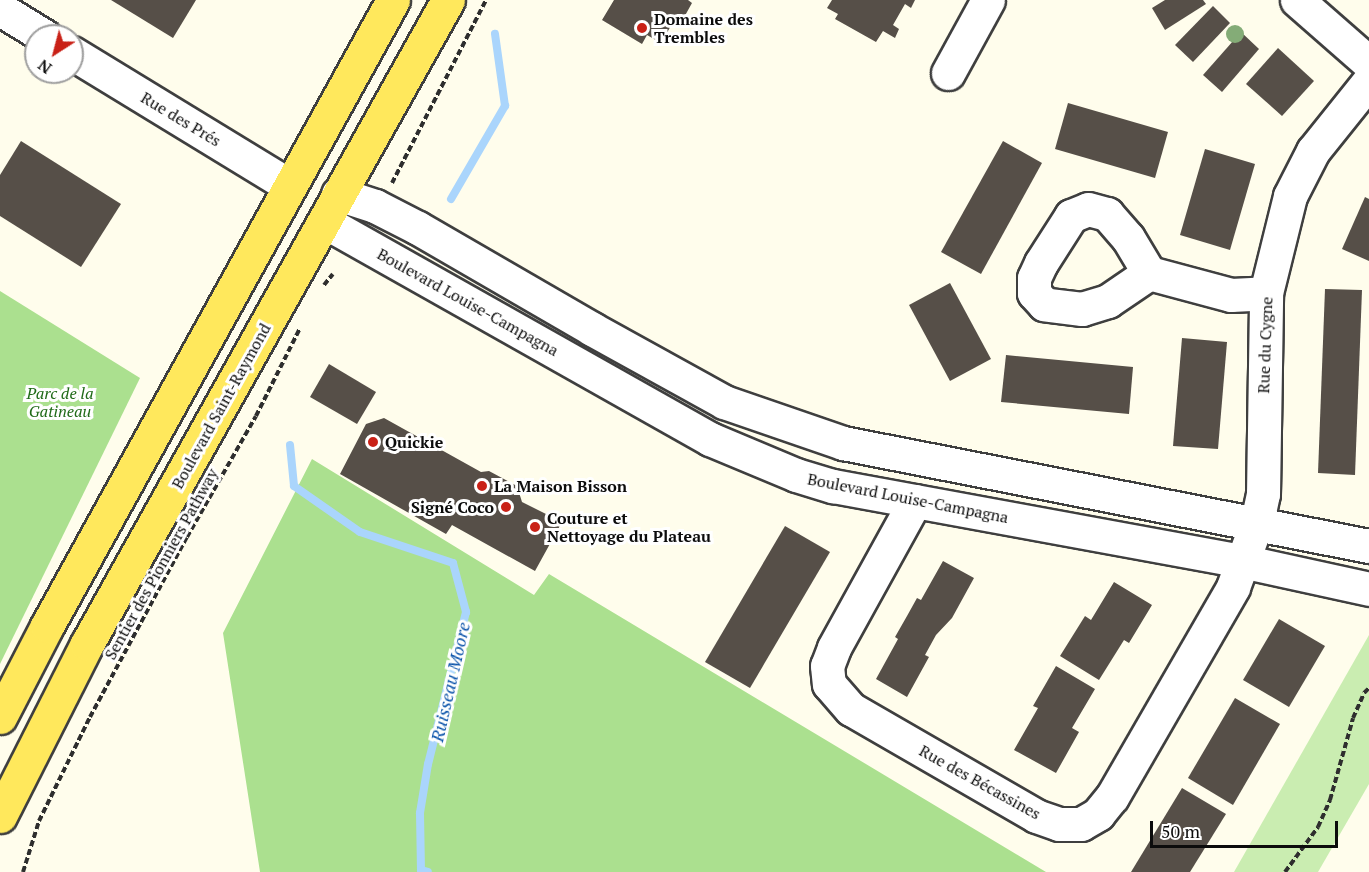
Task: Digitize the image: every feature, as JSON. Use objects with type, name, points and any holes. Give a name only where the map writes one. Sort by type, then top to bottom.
[{"type":"main road","points":[[0,717],[393,0]]},
{"type":"main road","name":"Boulevard Saint-Raymond","points":[[0,816],[87,644],[448,0]]},
{"type":"main road","points":[[290,186],[332,208]]},
{"type":"street","points":[[948,73],[988,0]]},
{"type":"street","points":[[1298,0],[1369,63]]},
{"type":"street","points":[[0,9],[24,24]]},
{"type":"street","name":"Rue des Prés","points":[[84,60],[290,186]]},
{"type":"street","name":"Rue du Cygne","points":[[1241,561],[1257,522],[1263,494],[1266,293],[1290,196],[1313,151],[1369,81]]},
{"type":"street","points":[[332,208],[375,206],[418,228],[724,402],[843,443],[890,454],[1257,522],[1369,546]]},
{"type":"street","name":"Boulevard Louise-Campagna","points":[[332,208],[737,452],[815,480],[915,501],[1241,561],[1369,589]]},
{"type":"street","points":[[1149,273],[1231,295],[1266,293]]},
{"type":"street","name":"Rue des Bécassines","points":[[915,501],[834,648],[827,666],[829,684],[851,710],[1036,816],[1059,824],[1081,824],[1098,814],[1112,797],[1228,598],[1241,561]]},
{"type":"path","points":[[388,190],[486,0]]},
{"type":"path","points":[[322,287],[333,274]]},
{"type":"path","name":"Sentier des Pionniers Pathway","points":[[23,872],[39,820],[90,717],[187,537],[256,416],[304,320]]},
{"type":"path","points":[[1285,872],[1318,827],[1330,800],[1353,718],[1364,693],[1369,688]]},
{"type":"green space","name":"Parc de la Gatineau","points":[[0,291],[140,378],[0,664]]},
{"type":"green space","points":[[312,459],[534,595],[549,574],[1046,872],[260,872],[223,633]]},
{"type":"green space","points":[[1369,635],[1369,784],[1318,872],[1234,872]]},
{"type":"building","points":[[111,0],[196,0],[173,38]]},
{"type":"building","name":"Domaine des Trembles","points":[[614,0],[688,0],[692,3],[682,21],[676,17],[661,43],[647,35],[642,44],[602,20]]},
{"type":"building","points":[[832,0],[915,0],[911,8],[905,4],[893,25],[899,29],[895,38],[883,31],[876,42],[835,19],[838,14],[827,8]]},
{"type":"building","points":[[1165,0],[1203,0],[1206,4],[1165,30],[1152,8]]},
{"type":"building","points":[[1213,6],[1230,23],[1193,62],[1175,45]]},
{"type":"building","points":[[1241,32],[1259,49],[1222,92],[1203,75]]},
{"type":"building","points":[[1278,48],[1314,81],[1282,116],[1246,84]]},
{"type":"building","points":[[1068,103],[1168,132],[1155,178],[1055,149]]},
{"type":"building","points":[[21,141],[121,204],[81,267],[0,216],[0,175]]},
{"type":"building","points":[[1003,141],[1042,163],[981,274],[941,252]]},
{"type":"building","points":[[1205,149],[1255,164],[1230,250],[1180,235]]},
{"type":"building","points":[[1365,197],[1369,199],[1369,261],[1342,249]]},
{"type":"building","points":[[950,283],[991,359],[950,381],[909,305]]},
{"type":"building","points":[[1325,289],[1362,290],[1355,475],[1318,473]]},
{"type":"building","points":[[1182,338],[1227,342],[1218,449],[1173,446]]},
{"type":"building","points":[[1006,355],[1133,367],[1129,414],[1001,402]]},
{"type":"building","points":[[329,364],[376,392],[357,424],[310,397]]},
{"type":"building","points":[[384,418],[481,472],[489,471],[517,486],[522,502],[562,522],[535,571],[452,525],[446,534],[340,474],[366,424]]},
{"type":"building","points":[[785,526],[830,552],[750,688],[705,662]]},
{"type":"building","points":[[943,561],[974,578],[952,618],[936,635],[925,655],[929,657],[907,697],[876,679],[898,639],[895,637],[917,598],[921,600]]},
{"type":"building","points":[[1114,582],[1152,605],[1129,643],[1124,640],[1099,680],[1060,656],[1085,616],[1091,620]]},
{"type":"building","points":[[1279,619],[1325,646],[1289,707],[1243,680]]},
{"type":"building","points":[[1056,666],[1095,689],[1072,728],[1079,732],[1056,773],[1014,750],[1038,708],[1033,706]]},
{"type":"building","points":[[1235,698],[1280,724],[1233,805],[1188,778]]},
{"type":"building","points":[[1182,788],[1226,814],[1190,872],[1131,872]]},
{"type":"waterway","points":[[451,199],[505,106],[495,34]]},
{"type":"waterway","name":"Ruisseau Moore","points":[[290,445],[294,486],[360,532],[453,563],[466,612],[428,764],[420,813],[421,870],[428,872]]},
{"type":"place","name":"Domaine des Trembles","points":[[642,28]]},
{"type":"place","name":"Quickie","points":[[373,442]]},
{"type":"place","name":"La Maison Bisson","points":[[482,486]]},
{"type":"place","name":"Signé Coco","points":[[506,507]]},
{"type":"place","name":"Couture et Nettoyage du Plateau","points":[[535,527]]}]
